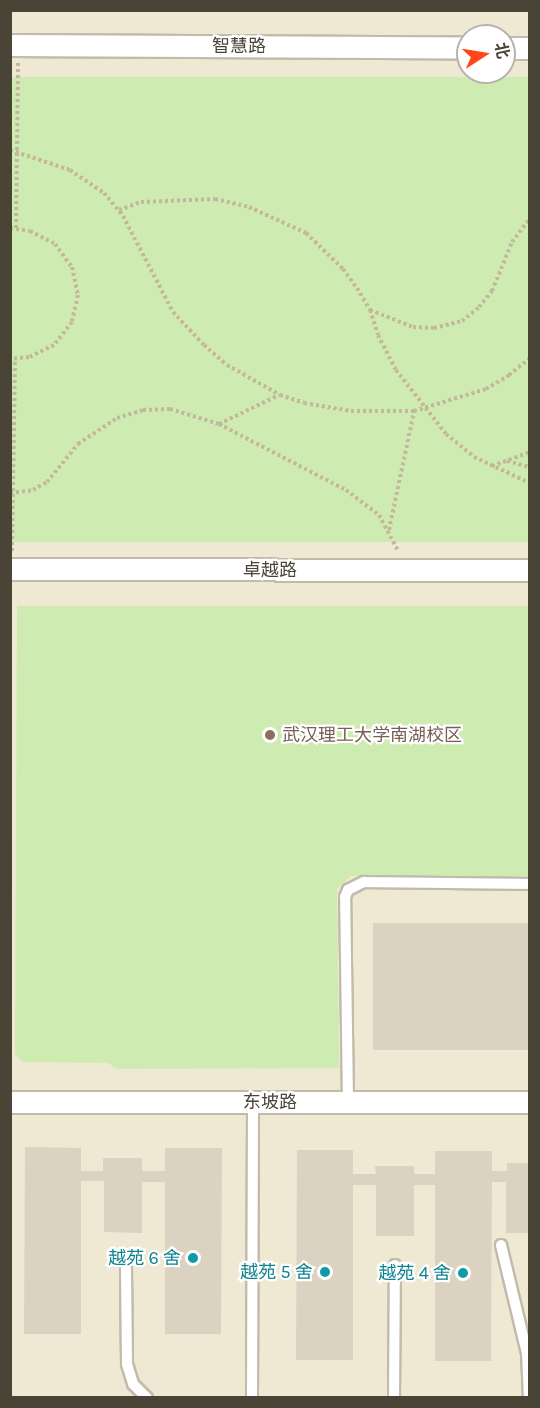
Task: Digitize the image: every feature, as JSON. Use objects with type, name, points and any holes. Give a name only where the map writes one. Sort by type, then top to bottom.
[{"type":"street","name":"智慧路","points":[[14,45],[456,47]]},
{"type":"street","name":"卓越路","points":[[11,569],[530,570]]},
{"type":"street","name":"东坡路","points":[[10,1102],[530,1102]]},
{"type":"lane","points":[[348,1102],[345,897],[348,890],[364,882],[530,884]]},
{"type":"lane","points":[[252,1398],[254,1102]]},
{"type":"lane","points":[[501,1245],[527,1353],[529,1398]]},
{"type":"lane","points":[[393,1398],[395,1265]]},
{"type":"lane","points":[[126,1269],[127,1364],[133,1384],[147,1398]]},
{"type":"path","points":[[14,45],[17,152],[16,228]]},
{"type":"path","points":[[10,150],[53,163],[90,181],[118,210],[173,312],[204,345],[227,365],[280,395],[304,404],[351,411],[414,411],[486,388],[509,375],[530,358]]},
{"type":"path","points":[[118,210],[141,202],[202,198],[234,202],[293,226],[318,243],[343,269],[370,310],[386,353],[424,408],[461,449],[530,483]]},
{"type":"path","points":[[370,310],[413,327],[434,328],[462,321],[479,307],[492,291],[512,242],[530,218]]},
{"type":"path","points":[[10,228],[44,236],[65,255],[75,274],[78,295],[76,309],[64,334],[42,352],[13,359],[11,569]]},
{"type":"path","points":[[219,424],[243,415],[280,395]]},
{"type":"path","points":[[12,493],[33,490],[47,482],[87,436],[129,413],[170,409],[219,424],[346,490],[372,507],[389,530],[408,570]]},
{"type":"path","points":[[389,530],[414,411]]},
{"type":"path","points":[[492,466],[530,452]]},
{"type":"path","points":[[507,461],[530,468]]},
{"type":"shaded area","name":"武汉理工大学南湖校区","points":[[11,11],[529,11],[529,1397],[11,1397]]},
{"type":"green space","points":[[11,77],[456,77],[456,84],[516,84],[516,77],[529,77],[529,542],[11,542]]},
{"type":"green space","points":[[17,606],[529,606],[529,876],[351,876],[337,889],[339,1068],[117,1069],[108,1063],[22,1062],[15,1054]]},
{"type":"building","points":[[373,923],[530,923],[530,1050],[373,1050]]},
{"type":"building","points":[[25,1147],[81,1148],[81,1171],[103,1171],[103,1158],[142,1158],[142,1171],[165,1171],[165,1148],[222,1148],[221,1334],[165,1334],[165,1182],[142,1182],[142,1233],[104,1232],[104,1181],[81,1181],[81,1334],[24,1334]]},
{"type":"building","points":[[297,1150],[353,1150],[353,1174],[376,1174],[375,1166],[414,1166],[414,1174],[435,1174],[435,1151],[492,1151],[492,1171],[507,1171],[507,1163],[530,1163],[530,1233],[506,1233],[506,1182],[492,1182],[491,1361],[435,1361],[435,1185],[414,1185],[414,1236],[376,1236],[376,1185],[353,1185],[353,1360],[296,1360]]},
{"type":"place","name":"武汉理工大学南湖校区","points":[[270,735]]},
{"type":"place","name":"越苑 6 舍","points":[[193,1258]]},
{"type":"place","name":"越苑 5 舍","points":[[325,1272]]},
{"type":"place","name":"越苑 4 舍","points":[[463,1273]]}]
